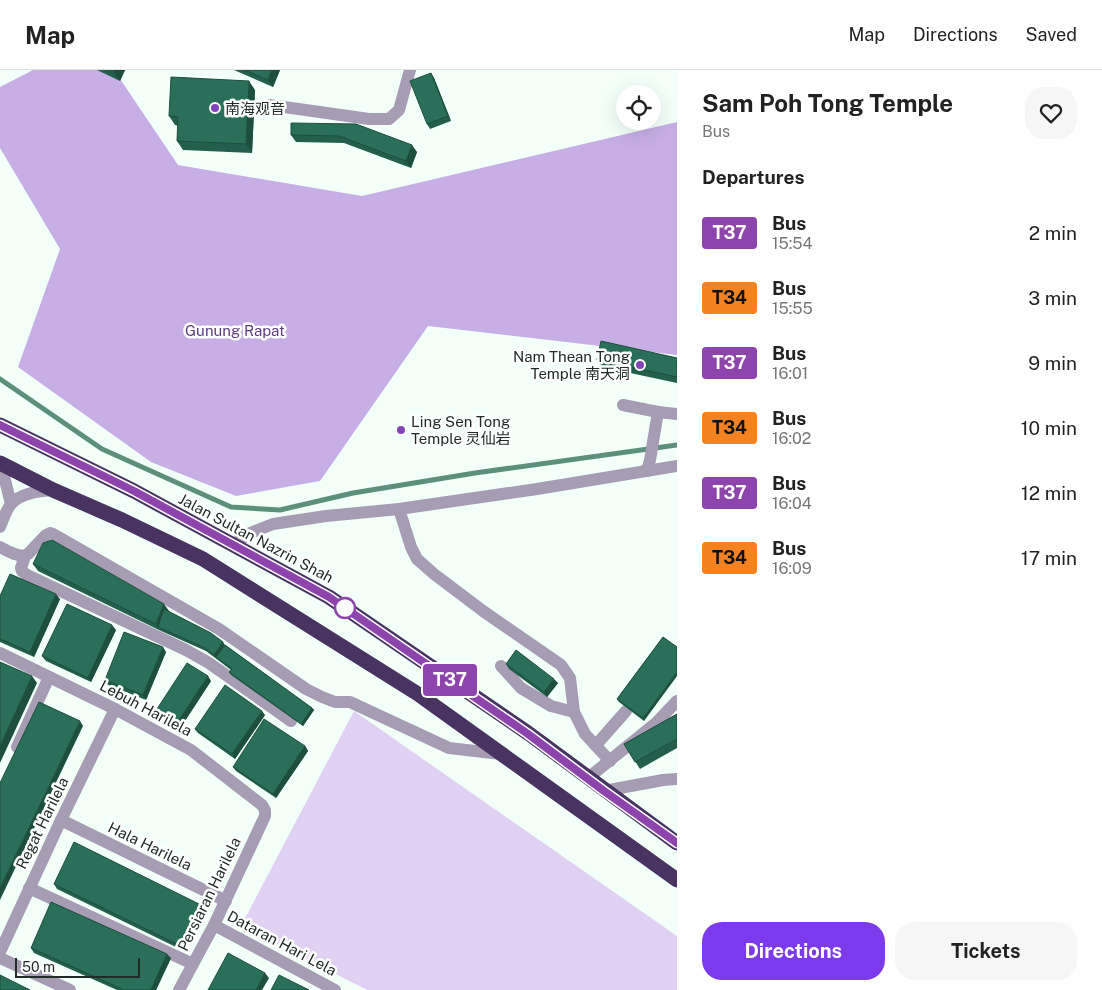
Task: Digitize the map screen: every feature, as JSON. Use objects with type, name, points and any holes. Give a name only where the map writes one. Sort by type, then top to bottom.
[{"type":"highway","name":"Jalan Sultan Nazrin Shah","points":[[0,425],[134,491],[329,597],[521,728],[677,843]]},
{"type":"highway","points":[[0,463],[53,490],[204,559],[418,694],[677,880]]},
{"type":"street","points":[[270,105],[369,119],[389,119],[399,110],[410,70]]},
{"type":"street","points":[[623,405],[677,414]]},
{"type":"street","points":[[649,465],[658,412]]},
{"type":"street","points":[[233,545],[250,533],[273,524],[326,516],[399,509],[537,489],[649,465],[677,466]]},
{"type":"street","points":[[0,469],[4,476],[11,504]]},
{"type":"street","points":[[0,527],[11,504],[22,496],[53,490]]},
{"type":"street","points":[[399,509],[411,547],[417,559],[483,611],[561,665],[570,678],[574,712],[585,734],[610,760]]},
{"type":"street","points":[[291,722],[209,663],[186,650],[27,575],[21,568],[25,556],[46,535],[53,534],[219,629],[306,689],[322,697],[335,702],[350,702],[450,748],[501,754]]},
{"type":"street","points":[[0,547],[25,556]]},
{"type":"street","name":"Lebuh Harilela","points":[[0,653],[115,709],[191,750],[262,804],[265,810]]},
{"type":"street","points":[[501,666],[521,688],[550,706],[574,712]]},
{"type":"street","points":[[12,759],[49,677]]},
{"type":"street","points":[[588,778],[656,724],[677,701]]},
{"type":"street","name":"Regat Harilela","points":[[0,952],[60,820],[115,709]]},
{"type":"street","points":[[596,745],[626,711]]},
{"type":"street","points":[[662,780],[677,768]]},
{"type":"street","points":[[604,791],[662,780],[677,780]]},
{"type":"street","name":"Persiaran Harilela","points":[[179,990],[226,901],[265,816],[265,810]]},
{"type":"street","name":"Hala Harilela","points":[[60,820],[226,901]]},
{"type":"street","points":[[29,888],[193,964]]},
{"type":"street","name":"Dataran Hari Lela","points":[[214,925],[335,990]]},
{"type":"street","points":[[0,958],[70,990]]},
{"type":"shaded area","points":[[354,711],[677,936],[677,990],[367,990],[241,926]]},
{"type":"green space","name":"Gunung Rapat","points":[[33,70],[114,70],[178,165],[362,196],[643,130],[661,130],[661,126],[677,122],[677,355],[428,326],[320,481],[236,496],[151,462],[18,367],[60,249],[0,148],[0,87]]},
{"type":"building","points":[[245,70],[272,70],[268,80]]},
{"type":"building","points":[[431,73],[448,116],[427,124],[410,81]]},
{"type":"building","name":"南海观音","points":[[171,77],[249,81],[246,144],[177,141],[178,117],[169,116]]},
{"type":"building","points":[[291,123],[356,124],[412,145],[406,161],[339,136],[291,135]]},
{"type":"building","name":"Nam Thean Tong Temple 南天洞","points":[[601,341],[677,358],[677,377],[597,360]]},
{"type":"building","points":[[52,540],[164,604],[156,624],[33,564],[43,543]]},
{"type":"building","points":[[10,574],[56,594],[30,652],[0,639],[0,596]]},
{"type":"building","points":[[67,604],[112,625],[88,678],[42,656]]},
{"type":"building","points":[[164,609],[211,633],[223,642],[214,655],[203,647],[158,627]]},
{"type":"building","points":[[124,632],[163,647],[143,695],[105,680]]},
{"type":"building","points":[[663,637],[677,647],[677,672],[643,718],[617,699]]},
{"type":"building","points":[[225,645],[312,708],[301,724],[229,672],[232,669],[216,657]]},
{"type":"building","points":[[516,650],[554,679],[544,692],[506,664]]},
{"type":"building","points":[[0,662],[32,676],[0,746]]},
{"type":"building","points":[[187,663],[208,676],[178,722],[157,709]]},
{"type":"building","points":[[225,685],[262,711],[232,754],[195,729]]},
{"type":"building","points":[[39,702],[80,721],[0,888],[0,783]]},
{"type":"building","points":[[677,714],[677,739],[635,762],[624,744]]},
{"type":"building","points":[[264,719],[305,746],[273,794],[233,767]]},
{"type":"building","points":[[74,842],[199,904],[179,945],[54,884]]},
{"type":"building","points":[[51,902],[167,954],[151,990],[124,990],[31,948]]},
{"type":"building","points":[[228,953],[265,973],[256,990],[208,990]]},
{"type":"building","points":[[0,975],[30,990],[0,990]]},
{"type":"building","points":[[279,975],[309,990],[271,990]]},
{"type":"waterway","points":[[0,379],[102,449],[231,507],[280,510],[353,493],[475,473],[677,445]]},
{"type":"bus line","name":"T37","points":[[0,425],[134,491],[329,597],[528,734],[677,843]]},
{"type":"place","name":"南海观音","points":[[215,108]]},
{"type":"place","name":"Nam Thean Tong Temple 南天洞","points":[[640,365]]},
{"type":"place","name":"Ling Sen Tong Temple 灵仙岩","points":[[401,430]]}]
